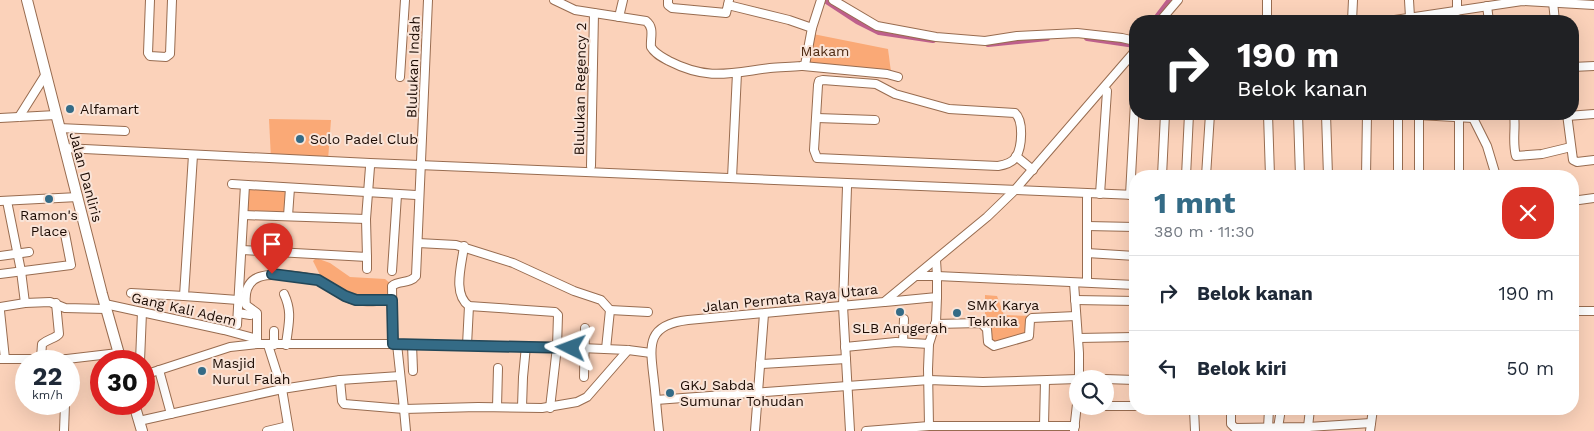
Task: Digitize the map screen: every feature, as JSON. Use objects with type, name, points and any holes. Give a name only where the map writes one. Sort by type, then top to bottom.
[{"type":"street","name":"Jalan Danliris","points":[[27,0],[118,350]]},
{"type":"street","points":[[150,0],[148,53],[150,56],[166,57],[170,54],[172,0]]},
{"type":"street","points":[[400,78],[405,0]]},
{"type":"street","name":"Blulukan Indah","points":[[392,300],[393,284],[410,281],[416,276],[428,0]]},
{"type":"street","points":[[554,0],[569,8],[644,20],[648,22],[651,29],[652,49],[656,54],[681,68],[702,73],[737,73],[774,67],[804,66],[887,74],[898,77]]},
{"type":"street","points":[[619,17],[623,0]]},
{"type":"street","points":[[668,0],[668,7],[672,8],[726,13],[728,3],[812,28]]},
{"type":"street","points":[[834,0],[877,26],[936,37],[986,41],[1017,36],[1077,33],[1129,40]]},
{"type":"street","points":[[1165,15],[1178,0]]},
{"type":"street","points":[[1267,0],[1267,15]]},
{"type":"street","points":[[1352,15],[1353,0]]},
{"type":"street","points":[[1409,0],[1410,15]]},
{"type":"street","points":[[1454,15],[1456,0]]},
{"type":"street","points":[[804,66],[820,1]]},
{"type":"street","points":[[1425,15],[1528,1],[1594,5]]},
{"type":"street","points":[[1553,2],[1554,15]]},
{"type":"street","points":[[1486,6],[1488,15]]},
{"type":"street","name":"Blulukan Regency 2","points":[[591,166],[594,13]]},
{"type":"street","name":"Jalan Permata Raya Utara","points":[[659,431],[651,344],[667,324],[688,320],[884,302],[936,260],[1010,191],[1129,58]]},
{"type":"street","points":[[1579,67],[1594,66]]},
{"type":"street","points":[[732,178],[737,73]]},
{"type":"street","points":[[19,117],[46,74]]},
{"type":"street","points":[[820,81],[876,84],[895,94],[949,109],[1016,114],[1020,125],[1020,148],[1016,156],[1010,162],[998,166],[819,159],[814,152],[818,85],[820,81]]},
{"type":"street","points":[[1100,194],[1107,90]]},
{"type":"street","points":[[1579,115],[1594,114]]},
{"type":"street","points":[[0,118],[56,115]]},
{"type":"street","points":[[817,118],[875,120]]},
{"type":"street","points":[[1133,170],[1134,120]]},
{"type":"street","points":[[1162,170],[1165,120]]},
{"type":"street","points":[[1186,170],[1190,120]]},
{"type":"street","points":[[1206,170],[1210,120]]},
{"type":"street","points":[[1268,120],[1270,170]]},
{"type":"street","points":[[1298,120],[1300,170]]},
{"type":"street","points":[[1326,120],[1328,170]]},
{"type":"street","points":[[1366,170],[1368,120]]},
{"type":"street","points":[[1398,170],[1399,120]]},
{"type":"street","points":[[1419,120],[1419,170]]},
{"type":"street","points":[[1456,120],[1459,170]]},
{"type":"street","points":[[1477,120],[1494,170]]},
{"type":"street","points":[[1515,120],[1514,144],[1516,156],[1542,154],[1571,147]]},
{"type":"street","points":[[1568,120],[1573,160],[1575,162],[1594,160]]},
{"type":"street","points":[[59,128],[125,131]]},
{"type":"street","points":[[64,148],[1129,195]]},
{"type":"street","points":[[184,296],[193,155]]},
{"type":"street","points":[[1016,156],[1031,169]]},
{"type":"street","points":[[367,269],[366,219],[370,166]]},
{"type":"street","points":[[232,184],[416,195]]},
{"type":"street","points":[[237,325],[245,185]]},
{"type":"street","points":[[846,187],[843,306],[850,431]]},
{"type":"street","points":[[288,216],[290,188]]},
{"type":"street","points":[[392,272],[397,195]]},
{"type":"street","points":[[25,303],[17,254],[3,201],[78,198]]},
{"type":"street","points":[[1087,198],[1087,279]]},
{"type":"street","points":[[1579,200],[1594,198]]},
{"type":"street","points":[[244,215],[366,219]]},
{"type":"street","points":[[1087,226],[1129,227]]},
{"type":"street","points":[[0,274],[71,265],[65,234]]},
{"type":"street","points":[[418,243],[464,246],[525,268],[569,289],[604,302],[610,310],[606,349]]},
{"type":"street","points":[[464,246],[459,291],[462,300],[469,306],[556,313],[559,318],[550,408]]},
{"type":"street","points":[[242,250],[367,257]]},
{"type":"street","points":[[0,256],[29,252]]},
{"type":"street","points":[[1087,253],[1129,256]]},
{"type":"street","points":[[929,426],[929,344],[935,324],[937,297],[936,260]]},
{"type":"street","points":[[257,342],[256,313],[246,305],[246,292],[250,282],[263,275],[279,274],[312,279],[322,282],[345,296],[356,300],[392,300],[395,344],[406,431]]},
{"type":"street","points":[[917,276],[1129,285]]},
{"type":"street","points":[[1074,283],[1078,370]]},
{"type":"street","points":[[131,293],[238,300]]},
{"type":"street","points":[[284,294],[290,312],[286,345]]},
{"type":"street","points":[[884,302],[937,297]]},
{"type":"street","points":[[1075,300],[1129,301]]},
{"type":"street","name":"Gang Kali Adem","points":[[0,309],[25,303],[50,302],[65,308],[106,307],[142,312],[224,330],[257,342]]},
{"type":"street","points":[[42,350],[42,344],[48,338],[57,337],[59,334],[56,304]]},
{"type":"street","points":[[467,345],[469,306]]},
{"type":"street","points":[[0,309],[2,359],[15,359]]},
{"type":"street","points":[[610,310],[648,312]]},
{"type":"street","points":[[1579,311],[1594,312]]},
{"type":"street","points":[[140,350],[142,312]]},
{"type":"street","points":[[238,313],[250,315]]},
{"type":"street","points":[[755,431],[764,314]]},
{"type":"street","points":[[935,324],[980,323],[987,329],[989,343],[994,346],[1027,337],[1030,334],[1030,320],[1032,318],[1076,316]]},
{"type":"street","points":[[903,342],[904,319]]},
{"type":"street","points":[[584,377],[585,328]]},
{"type":"street","points":[[268,431],[288,429],[282,389],[271,345],[274,331]]},
{"type":"street","points":[[1078,338],[1129,337]]},
{"type":"street","points":[[155,371],[230,347],[257,342],[271,345],[412,344],[526,346],[629,350],[651,353]]},
{"type":"street","points":[[845,347],[873,343],[903,342],[929,344]]},
{"type":"street","points":[[412,344],[413,371]]},
{"type":"street","points":[[522,407],[526,346]]},
{"type":"street","points":[[340,380],[344,404],[404,409],[550,408],[577,402],[587,397],[629,350]]},
{"type":"street","points":[[760,364],[846,360]]},
{"type":"street","points":[[497,407],[498,368]]},
{"type":"street","points":[[159,370],[171,414]]},
{"type":"street","points":[[141,426],[171,414],[282,389],[340,380],[400,376]]},
{"type":"street","points":[[1114,379],[1129,380]]},
{"type":"street","points":[[656,400],[929,380],[1069,380]]},
{"type":"street","points":[[1044,381],[1044,425]]},
{"type":"street","points":[[1114,406],[1129,406]]},
{"type":"street","points":[[64,431],[65,415]]},
{"type":"street","points":[[866,431],[929,426],[1044,425],[1074,428],[1076,415]]},
{"type":"street","points":[[1194,415],[1195,431]]},
{"type":"street","points":[[1231,415],[1232,426],[1235,428],[1256,430],[1268,428],[1371,427]]},
{"type":"street","points":[[1268,428],[1269,415]]},
{"type":"street","points":[[1278,428],[1280,415]]},
{"type":"street","points":[[1308,427],[1309,415]]},
{"type":"green space","name":"Makam","points":[[813,34],[888,49],[891,72],[807,64]]},
{"type":"green space","name":"Solo Padel Club","points":[[269,119],[331,120],[328,160],[271,159]]},
{"type":"green space","points":[[247,187],[288,190],[286,214],[246,214]]},
{"type":"green space","points":[[316,258],[330,263],[350,277],[385,279],[391,284],[391,296],[359,299],[340,290],[321,277],[313,261]]},
{"type":"green space","points":[[985,295],[997,296],[1004,315],[1029,316],[1029,334],[991,344],[985,324]]},
{"type":"waterway","points":[[825,0],[857,21],[879,32],[933,40]]},
{"type":"waterway","points":[[1159,15],[1170,0]]},
{"type":"waterway","points":[[988,44],[1047,38]]},
{"type":"waterway","points":[[1087,38],[1129,44]]},
{"type":"place","name":"Alfamart","points":[[70,109]]},
{"type":"place","name":"Solo Padel Club","points":[[300,139]]},
{"type":"place","name":"Ramon's Place","points":[[49,199]]},
{"type":"place","name":"SLB Anugerah","points":[[900,312]]},
{"type":"place","name":"SMK Karya Teknika","points":[[957,313]]},
{"type":"place","name":"Masjid Nurul Falah","points":[[202,371]]},
{"type":"place","name":"GKJ Sabda Sumunar Tohudan","points":[[670,393]]},
{"type":"route","points":[[272,274],[318,280],[350,299],[392,300],[393,344],[571,348]]}]
